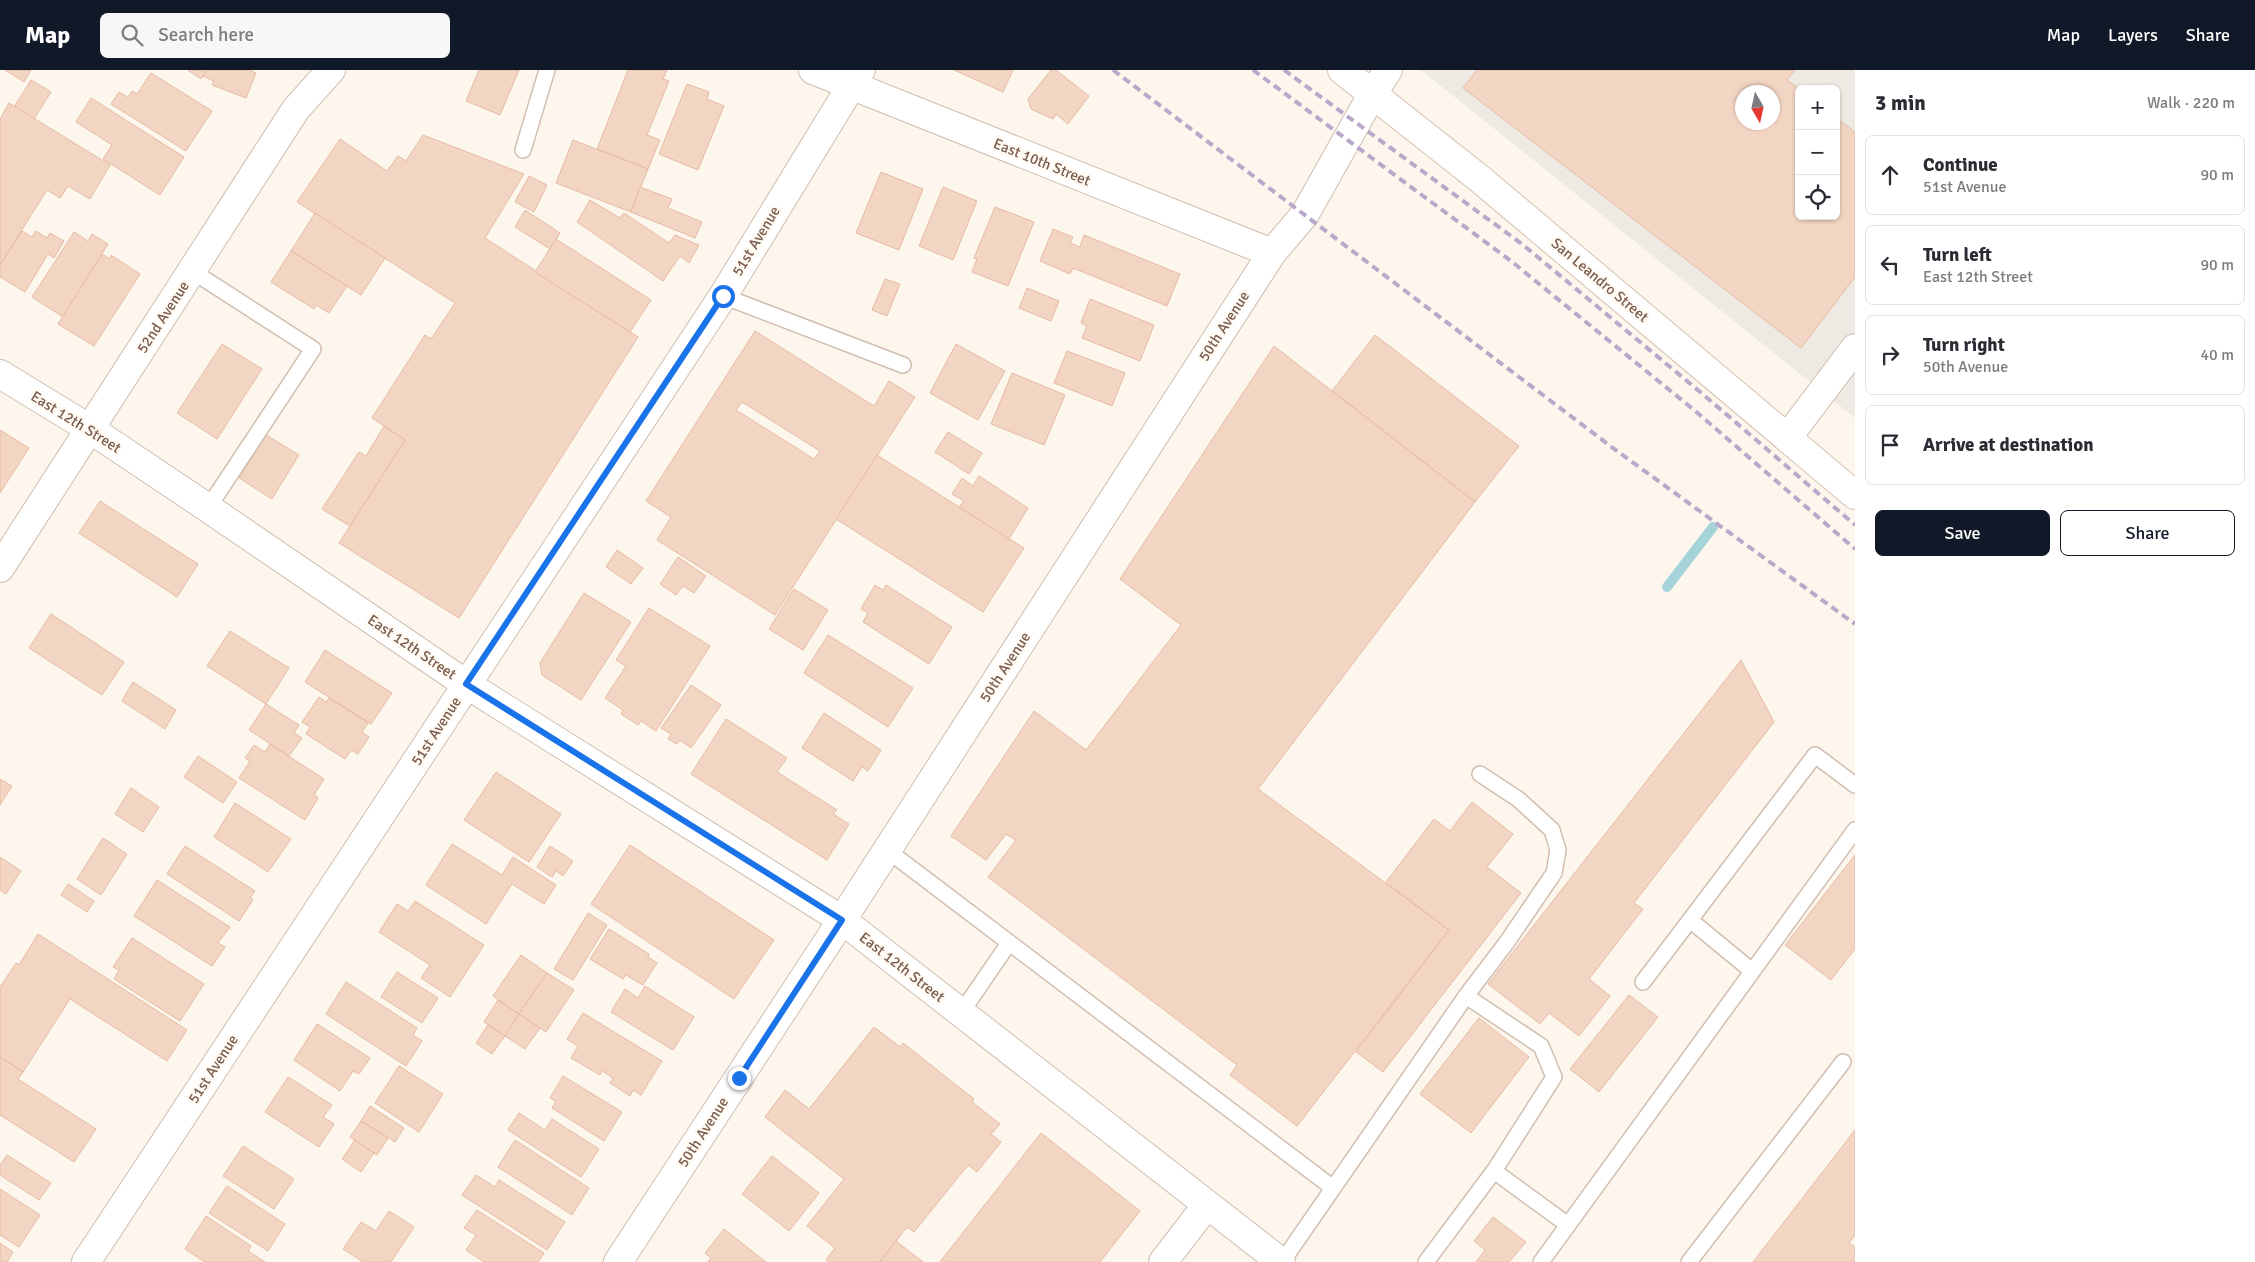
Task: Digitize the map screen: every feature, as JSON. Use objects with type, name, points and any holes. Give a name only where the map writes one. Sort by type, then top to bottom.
[{"type":"street","name":"52nd Avenue","points":[[0,568],[296,109],[331,70]]},
{"type":"street","name":"East 10th Street","points":[[813,70],[856,78],[1272,253]]},
{"type":"street","name":"San Leandro Street","points":[[1342,70],[1480,179],[1855,494]]},
{"type":"street","name":"50th Avenue","points":[[618,1262],[842,920],[1272,253],[1305,214],[1373,93],[1388,70]]},
{"type":"street","name":"51st Avenue","points":[[86,1262],[723,296],[856,78]]},
{"type":"street","points":[[1787,438],[1855,348]]},
{"type":"street","name":"East 12th Street","points":[[0,374],[90,429],[466,684],[842,920],[1206,1206],[1281,1262]]},
{"type":"street","points":[[1163,1262],[1206,1206]]},
{"type":"lane","points":[[522,150],[546,70]]},
{"type":"lane","points":[[192,271],[313,350],[208,508]]},
{"type":"lane","points":[[723,296],[903,365]]},
{"type":"lane","points":[[1643,982],[1815,755],[1855,785]]},
{"type":"lane","points":[[1281,1262],[1466,996],[1508,942],[1554,873],[1558,850],[1552,830],[1518,799],[1480,774]]},
{"type":"lane","points":[[1541,1262],[1855,830]]},
{"type":"lane","points":[[887,850],[1333,1188]]},
{"type":"lane","points":[[1690,920],[1752,971]]},
{"type":"lane","points":[[961,1013],[1009,943]]},
{"type":"lane","points":[[1426,1262],[1494,1172],[1554,1077],[1541,1046],[1466,996]]},
{"type":"lane","points":[[1690,1262],[1842,1062]]},
{"type":"lane","points":[[1494,1172],[1568,1225]]},
{"type":"shaded area","points":[[1421,70],[1855,70],[1855,418]]},
{"type":"building","points":[[5,70],[31,70],[24,82]]},
{"type":"building","points":[[188,70],[207,70],[201,79]]},
{"type":"building","points":[[207,70],[249,70],[256,73],[246,98],[212,85],[214,81],[203,76]]},
{"type":"building","points":[[479,70],[519,70],[500,115],[466,101]]},
{"type":"building","points":[[628,70],[667,70],[663,79],[669,81],[647,135],[660,140],[648,169],[597,149]]},
{"type":"building","points":[[954,70],[1013,70],[1003,92]]},
{"type":"building","points":[[1051,70],[1056,70],[1089,96],[1068,124],[1056,114],[1053,119],[1031,109],[1028,99]]},
{"type":"building","points":[[1477,70],[1795,70],[1787,80],[1795,86],[1795,220],[1840,220],[1840,121],[1855,132],[1855,277],[1801,348],[1463,88]]},
{"type":"building","points":[[151,73],[212,111],[186,151],[111,104],[119,92],[128,97],[132,91],[137,94]]},
{"type":"building","points":[[31,80],[51,92],[34,119],[14,107]]},
{"type":"building","points":[[687,84],[709,92],[707,99],[724,106],[698,170],[659,154]]},
{"type":"building","points":[[91,98],[184,157],[160,195],[103,159],[112,145],[76,122]]},
{"type":"building","points":[[9,103],[110,165],[90,199],[68,186],[60,198],[47,190],[0,265],[0,119]]},
{"type":"building","points":[[423,135],[524,174],[485,238],[638,337],[459,618],[339,543],[405,440],[372,418],[425,335],[431,339],[455,303],[297,202],[340,139],[387,171],[398,156],[406,161]]},
{"type":"building","points":[[573,140],[648,169],[631,212],[556,183]]},
{"type":"building","points":[[881,172],[923,189],[899,250],[856,233]]},
{"type":"building","points":[[529,176],[547,185],[534,212],[515,202]]},
{"type":"building","points":[[640,187],[672,199],[668,208],[702,222],[695,238],[631,212]]},
{"type":"building","points":[[943,187],[977,201],[953,260],[919,246]]},
{"type":"building","points":[[590,200],[620,218],[624,213],[669,243],[675,235],[699,245],[689,263],[680,256],[663,281],[577,222]]},
{"type":"building","points":[[995,207],[1034,222],[1008,286],[972,272],[977,259],[974,258]]},
{"type":"building","points":[[525,210],[560,233],[550,249],[515,227]]},
{"type":"building","points":[[315,213],[385,258],[361,295],[291,251]]},
{"type":"building","points":[[1053,229],[1073,237],[1070,243],[1080,247],[1084,235],[1180,274],[1167,306],[1073,268],[1070,274],[1040,261]]},
{"type":"building","points":[[22,231],[32,237],[36,231],[47,238],[50,233],[64,241],[54,258],[48,254],[25,292],[0,277],[0,265]]},
{"type":"building","points":[[74,232],[88,241],[92,234],[108,244],[63,317],[32,297]]},
{"type":"building","points":[[556,239],[651,300],[630,332],[535,272]]},
{"type":"building","points":[[291,251],[347,286],[329,313],[316,305],[314,309],[271,282]]},
{"type":"building","points":[[102,254],[110,259],[111,255],[140,274],[94,346],[58,324]]},
{"type":"building","points":[[885,279],[900,284],[887,316],[872,310]]},
{"type":"building","points":[[1027,288],[1059,301],[1051,321],[1019,308]]},
{"type":"building","points":[[1090,299],[1154,325],[1140,361],[1082,338],[1087,326],[1081,323]]},
{"type":"building","points":[[755,331],[874,406],[889,381],[915,397],[775,615],[657,540],[671,517],[646,501]],"holes":[[[742,402],[820,451],[814,459],[736,410]]]},
{"type":"building","points":[[1375,335],[1519,446],[1475,502],[1332,391]]},
{"type":"building","points":[[222,344],[262,369],[217,439],[177,413]]},
{"type":"building","points":[[956,344],[1005,371],[978,420],[930,393]]},
{"type":"building","points":[[1274,346],[1475,502],[1258,789],[1449,930],[1297,1126],[1230,1075],[1237,1065],[988,877],[1016,840],[1006,834],[986,860],[951,836],[1034,711],[1086,750],[1181,625],[1120,579]]},
{"type":"building","points":[[1067,351],[1125,373],[1112,406],[1054,383]]},
{"type":"building","points":[[1012,373],[1065,395],[1044,445],[991,424]]},
{"type":"building","points":[[384,426],[405,440],[350,526],[322,509],[359,452],[366,456]]},
{"type":"building","points":[[0,430],[29,448],[0,493]]},
{"type":"building","points":[[948,432],[982,453],[969,474],[935,452]]},
{"type":"building","points":[[266,435],[299,455],[272,499],[239,478]]},
{"type":"building","points":[[877,455],[1024,548],[983,612],[836,519]]},
{"type":"building","points":[[979,476],[1028,508],[1009,539],[959,507],[964,501],[952,494],[962,478],[973,486]]},
{"type":"building","points":[[100,501],[198,564],[177,597],[79,533]]},
{"type":"building","points":[[617,550],[643,568],[631,584],[606,567]]},
{"type":"building","points":[[678,557],[706,576],[694,593],[683,586],[676,595],[660,584]]},
{"type":"building","points":[[875,585],[883,590],[886,585],[952,627],[929,664],[863,622],[868,613],[861,609]]},
{"type":"building","points":[[794,589],[828,610],[803,650],[769,629]]},
{"type":"building","points":[[584,593],[631,622],[581,700],[542,675],[540,663]]},
{"type":"building","points":[[649,608],[710,646],[656,731],[641,721],[638,725],[621,714],[623,710],[605,698],[626,666],[616,660]]},
{"type":"building","points":[[51,614],[124,662],[102,695],[29,648]]},
{"type":"building","points":[[230,631],[289,668],[266,704],[207,666]]},
{"type":"building","points":[[828,635],[913,688],[888,727],[804,673]]},
{"type":"building","points":[[325,650],[392,693],[371,724],[305,682]]},
{"type":"building","points":[[1741,660],[1774,722],[1634,903],[1643,909],[1589,979],[1610,996],[1579,1036],[1549,1013],[1540,1024],[1488,984]]},
{"type":"building","points":[[133,682],[176,710],[165,729],[122,701]]},
{"type":"building","points":[[691,685],[721,705],[691,748],[680,740],[677,744],[668,739],[671,734],[661,728]]},
{"type":"building","points":[[319,697],[326,702],[329,698],[368,723],[362,732],[369,737],[358,754],[351,750],[345,759],[306,734],[310,727],[302,722]]},
{"type":"building","points":[[266,704],[299,725],[294,733],[302,738],[289,756],[249,730]]},
{"type":"building","points":[[824,713],[881,750],[868,771],[862,767],[853,781],[802,748]]},
{"type":"building","points":[[726,719],[787,758],[777,772],[837,810],[833,814],[849,824],[827,860],[691,774]]},
{"type":"building","points":[[270,744],[324,779],[314,795],[318,798],[305,820],[239,778],[250,761],[245,758],[254,745],[265,752]]},
{"type":"building","points":[[198,756],[237,782],[223,803],[184,777]]},
{"type":"building","points":[[496,772],[561,814],[529,862],[464,820]]},
{"type":"building","points":[[0,779],[12,786],[0,805]]},
{"type":"building","points":[[131,788],[159,807],[143,832],[115,814]]},
{"type":"building","points":[[1472,802],[1513,834],[1487,867],[1521,893],[1383,1072],[1356,1052],[1449,930],[1386,882],[1434,819],[1450,831]]},
{"type":"building","points":[[235,803],[291,839],[268,872],[214,837]]},
{"type":"building","points":[[103,838],[127,854],[101,895],[77,879]]},
{"type":"building","points":[[452,844],[502,875],[513,857],[556,885],[544,904],[512,884],[486,924],[426,885]]},
{"type":"building","points":[[630,845],[774,940],[734,999],[591,904]]},
{"type":"building","points":[[185,846],[255,891],[250,898],[253,900],[239,921],[167,874]]},
{"type":"building","points":[[550,846],[573,861],[563,876],[556,871],[552,877],[537,867]]},
{"type":"building","points":[[1855,855],[1855,949],[1831,980],[1785,945]]},
{"type":"building","points":[[0,857],[21,871],[6,894],[0,890]]},
{"type":"building","points":[[157,880],[230,927],[218,943],[225,947],[212,966],[134,916]]},
{"type":"building","points":[[68,884],[94,901],[87,912],[61,895]]},
{"type":"building","points":[[415,901],[484,945],[450,997],[421,978],[430,965],[379,932],[397,904],[408,911]]},
{"type":"building","points":[[588,913],[607,925],[573,980],[554,969]]},
{"type":"building","points":[[609,929],[649,954],[648,957],[657,963],[643,985],[626,975],[623,979],[590,959]]},
{"type":"building","points":[[38,934],[187,1030],[167,1061],[70,999],[23,1072],[0,1057],[0,987],[16,963],[19,965]]},
{"type":"building","points":[[132,938],[204,984],[180,1021],[114,979],[119,970],[113,967]]},
{"type":"building","points":[[521,955],[547,973],[519,1014],[493,996]]},
{"type":"building","points":[[397,972],[438,998],[422,1023],[381,997]]},
{"type":"building","points":[[547,973],[574,990],[546,1032],[519,1014]]},
{"type":"building","points":[[346,982],[417,1028],[413,1035],[422,1041],[406,1066],[326,1014]]},
{"type":"building","points":[[645,986],[694,1017],[673,1050],[611,1012],[625,989],[638,998]]},
{"type":"building","points":[[1629,995],[1658,1017],[1599,1092],[1570,1069]]},
{"type":"building","points":[[498,1000],[519,1014],[505,1036],[484,1022]]},
{"type":"building","points":[[583,1013],[662,1061],[641,1095],[633,1090],[630,1096],[610,1083],[613,1078],[602,1071],[600,1075],[571,1058],[578,1046],[567,1039]]},
{"type":"building","points":[[519,1014],[540,1028],[525,1049],[505,1036]]},
{"type":"building","points":[[1479,1018],[1529,1057],[1471,1133],[1420,1094]]},
{"type":"building","points":[[317,1024],[370,1058],[359,1074],[353,1071],[340,1091],[294,1060]]},
{"type":"building","points":[[488,1025],[505,1036],[492,1054],[476,1043]]},
{"type":"building","points":[[874,1027],[900,1047],[903,1043],[974,1099],[972,1102],[1000,1124],[991,1134],[1001,1142],[977,1172],[968,1165],[914,1232],[907,1227],[880,1262],[828,1262],[826,1260],[835,1248],[807,1226],[844,1179],[765,1117],[785,1090],[809,1109]]},
{"type":"building","points":[[0,1057],[23,1072],[18,1079],[96,1129],[74,1162],[0,1115]]},
{"type":"building","points":[[399,1066],[443,1094],[419,1132],[375,1103]]},
{"type":"building","points":[[563,1076],[622,1112],[604,1141],[552,1108],[556,1101],[550,1098]]},
{"type":"building","points":[[288,1077],[332,1105],[323,1117],[334,1124],[319,1147],[265,1112]]},
{"type":"building","points":[[370,1106],[404,1128],[395,1142],[361,1121]]},
{"type":"building","points":[[519,1113],[545,1130],[552,1119],[599,1149],[581,1177],[508,1130]]},
{"type":"building","points":[[361,1121],[388,1138],[377,1155],[350,1137]]},
{"type":"building","points":[[1855,1130],[1855,1235],[1849,1243],[1855,1247],[1855,1262],[1753,1262]]},
{"type":"building","points":[[1041,1133],[1140,1211],[1100,1262],[940,1262]]},
{"type":"building","points":[[355,1140],[374,1153],[361,1172],[342,1159]]},
{"type":"building","points":[[515,1140],[589,1188],[572,1215],[498,1167]]},
{"type":"building","points":[[243,1146],[294,1179],[274,1209],[223,1176]]},
{"type":"building","points":[[7,1155],[51,1183],[39,1200],[0,1175],[0,1165]]},
{"type":"building","points":[[772,1156],[819,1193],[789,1231],[742,1194]]},
{"type":"building","points":[[476,1175],[495,1187],[499,1180],[565,1222],[547,1250],[462,1195]]},
{"type":"building","points":[[227,1186],[285,1224],[268,1251],[209,1213]]},
{"type":"building","points":[[0,1189],[40,1215],[19,1247],[0,1235]]},
{"type":"building","points":[[477,1210],[544,1253],[538,1262],[484,1262],[466,1250],[476,1235],[464,1228]]},
{"type":"building","points":[[389,1211],[414,1227],[391,1262],[363,1262],[343,1249],[361,1222],[376,1231]]},
{"type":"building","points":[[206,1216],[251,1246],[248,1251],[265,1262],[205,1262],[185,1249]]},
{"type":"building","points":[[1493,1217],[1526,1242],[1509,1262],[1476,1262],[1485,1250],[1474,1241]]},
{"type":"building","points":[[724,1229],[766,1262],[708,1262],[711,1258],[705,1253]]},
{"type":"building","points":[[896,1241],[923,1262],[880,1262]]},
{"type":"building","points":[[0,1243],[13,1252],[7,1262],[0,1262]]},
{"type":"waterway","points":[[1667,587],[1713,527]]},
{"type":"railway","points":[[1113,70],[1613,448],[1855,624]]},
{"type":"railway","points":[[1253,70],[1511,261],[1694,410],[1855,549]]},
{"type":"railway","points":[[1284,70],[1522,244],[1705,396],[1855,525]]},
{"type":"route","points":[[723,296],[466,684],[842,920],[739,1078]]}]
